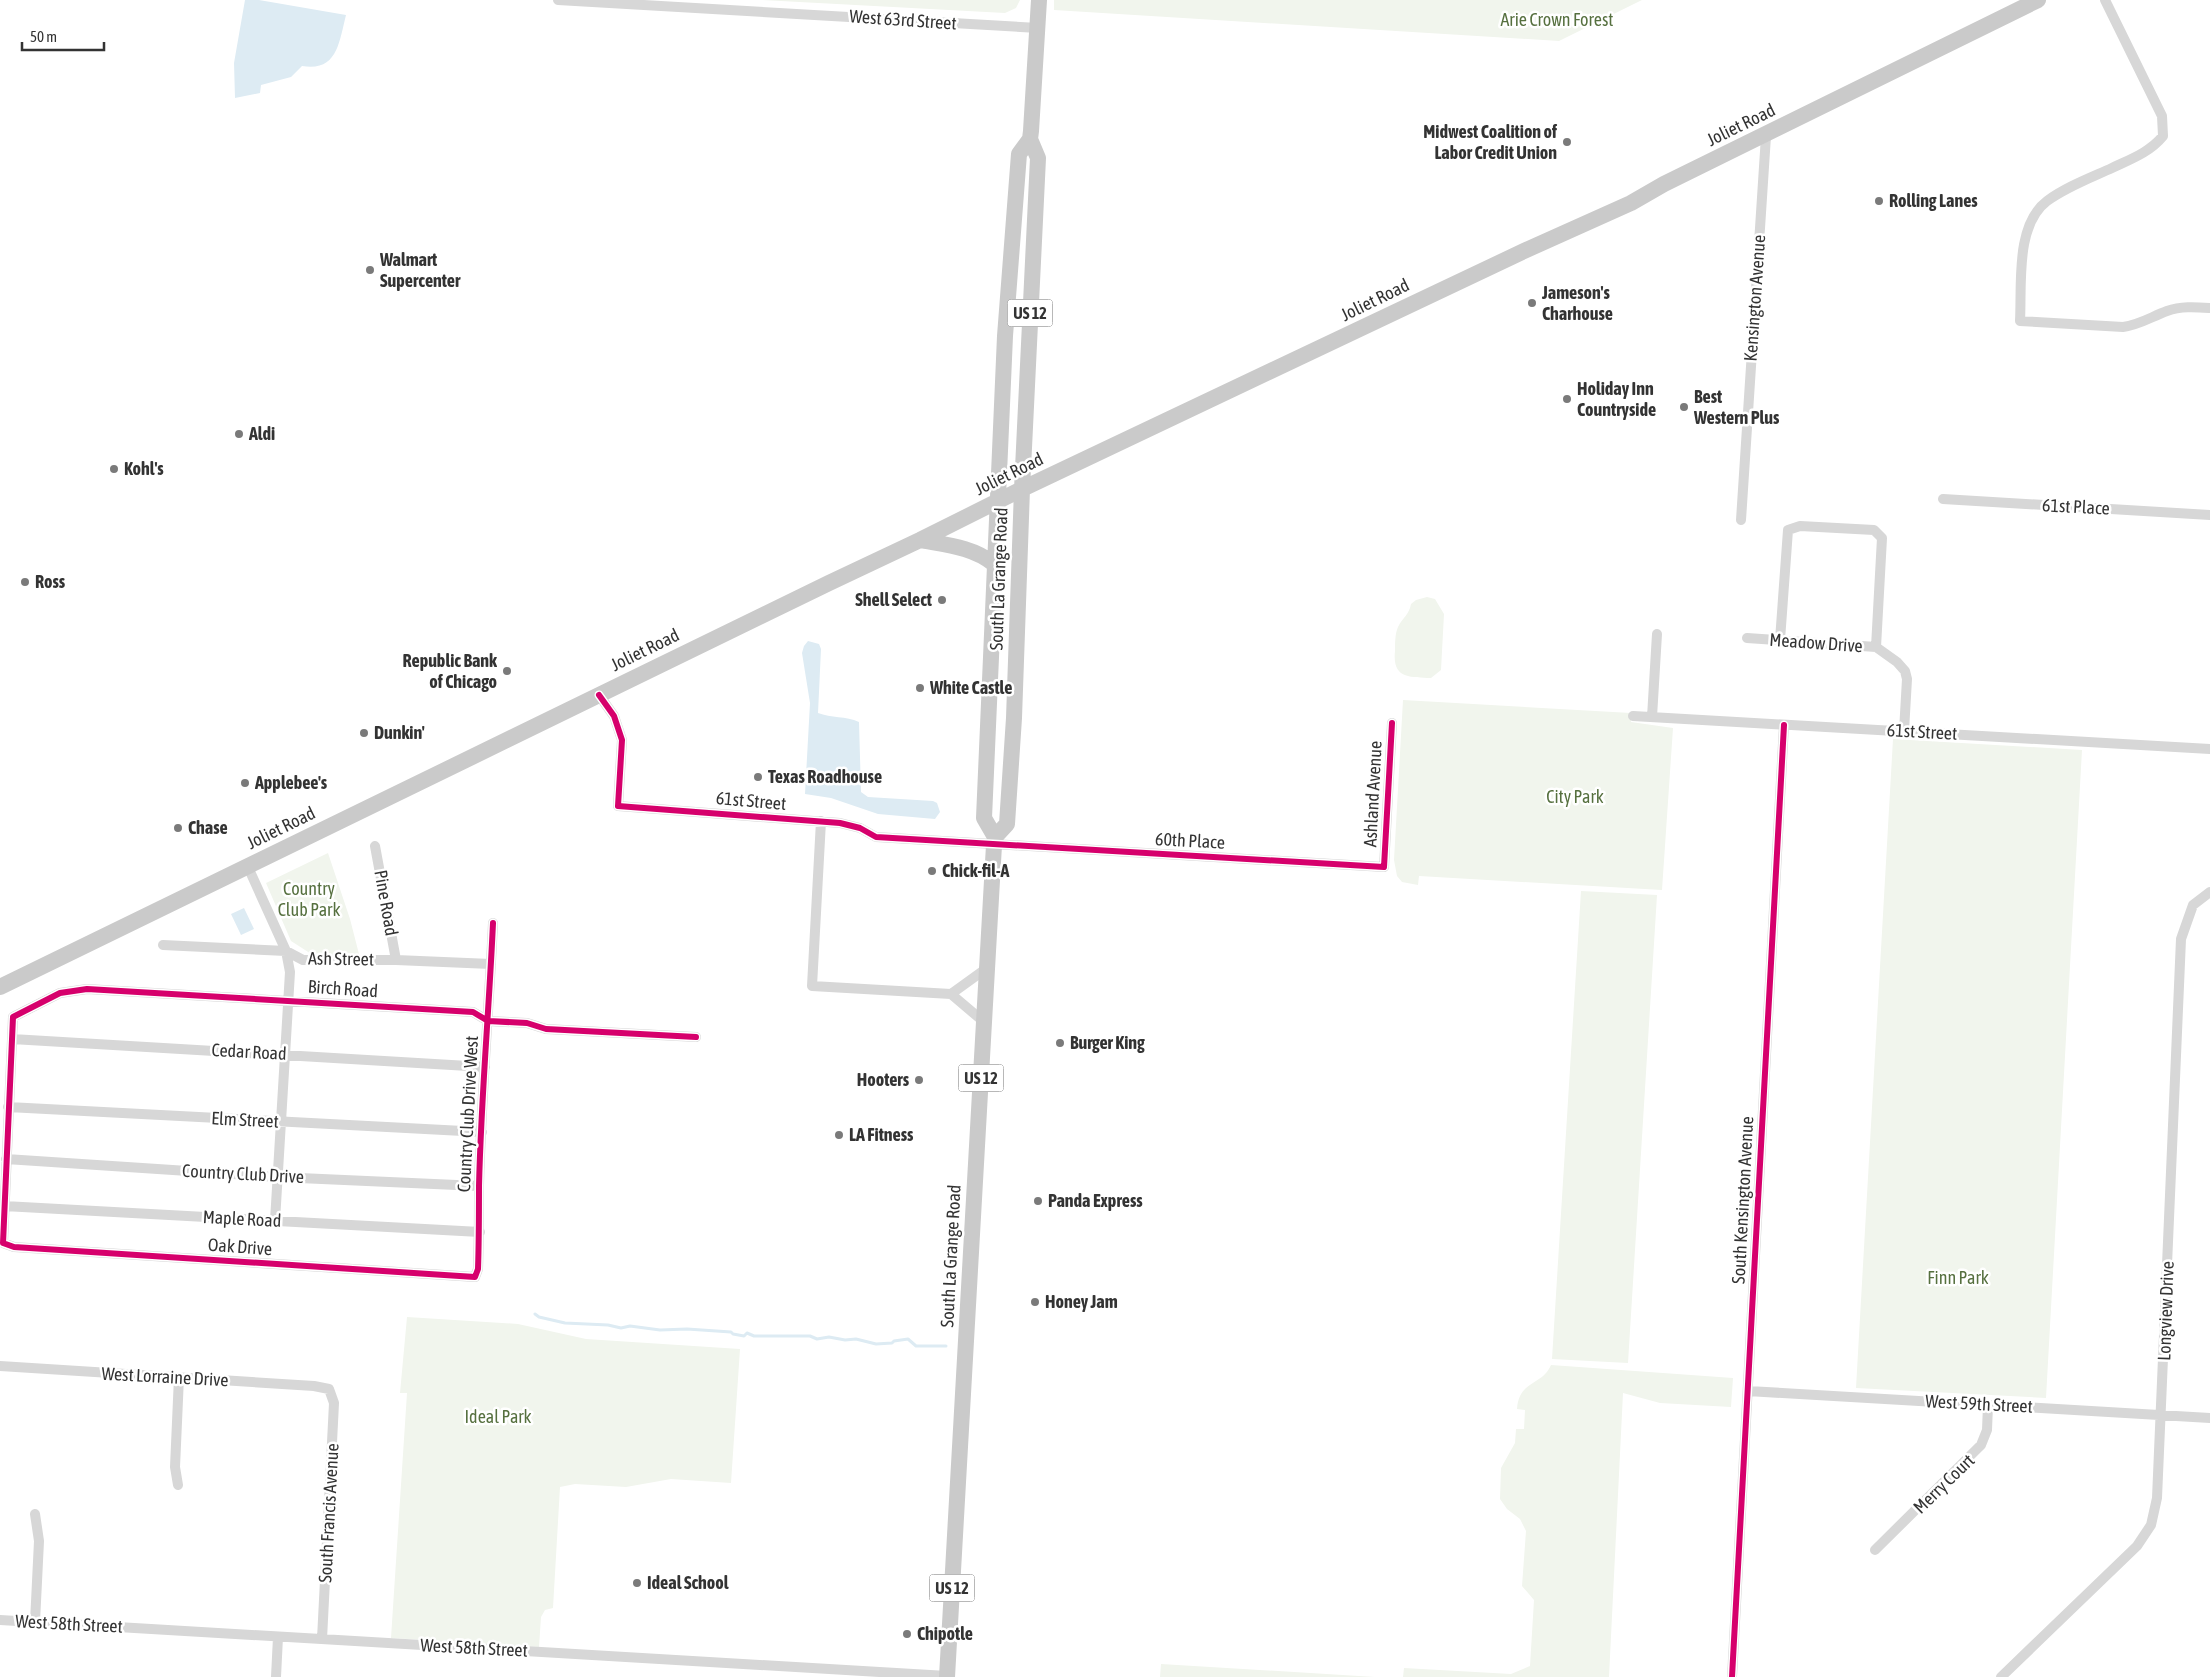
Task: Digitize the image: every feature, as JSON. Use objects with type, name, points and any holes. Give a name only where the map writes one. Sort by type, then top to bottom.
[{"type":"main road","name":"South La Grange Road","points":[[994,841],[1007,824],[1014,718],[1022,489],[1038,158],[1030,139],[1039,0]]},
{"type":"main road","name":"Joliet Road","points":[[0,987],[1022,489],[1531,248],[1631,203],[1664,184],[1766,136],[2038,0]]},
{"type":"main road","name":"South La Grange Road","points":[[947,1677],[994,841],[984,818],[1005,336],[1019,154],[1030,139]]},
{"type":"main road","points":[[920,540],[961,548],[984,556],[994,564]]},
{"type":"street","name":"West 63rd Street","points":[[558,0],[1038,28]]},
{"type":"street","points":[[2105,0],[2162,116],[2163,136],[2150,150],[2056,194],[2033,214],[2027,227],[2024,246],[2020,321],[2123,327],[2137,326],[2167,311],[2181,307],[2210,308]]},
{"type":"street","name":"Kensington Avenue","points":[[1741,520],[1766,136]]},
{"type":"street","name":"61st Place","points":[[1943,499],[2210,515]]},
{"type":"street","points":[[1780,640],[1788,530],[1800,526],[1874,530],[1882,538],[1876,647]]},
{"type":"street","points":[[1652,717],[1657,634]]},
{"type":"street","name":"Meadow Drive","points":[[1747,638],[1876,647],[1897,662],[1905,671],[1907,679],[1904,731]]},
{"type":"street","name":"61st Street","points":[[600,695],[614,716],[622,740],[618,806],[821,821],[860,828],[876,837],[994,841]]},
{"type":"street","name":"61st Street","points":[[1633,716],[2210,750]]},
{"type":"street","name":"Ashland Avenue","points":[[1384,867],[1392,723]]},
{"type":"street","name":"South Kensington Avenue","points":[[1732,1677],[1784,724]]},
{"type":"street","points":[[821,821],[812,986],[951,994],[984,1022]]},
{"type":"street","name":"60th Place","points":[[994,841],[1384,867]]},
{"type":"street","name":"Pine Road","points":[[375,846],[396,960]]},
{"type":"street","points":[[248,867],[286,951],[290,972],[275,1221]]},
{"type":"street","name":"Longview Drive","points":[[2001,1677],[2137,1546],[2151,1525],[2157,1498],[2162,1415],[2181,939],[2194,905],[2210,892]]},
{"type":"street","name":"Country Club Drive West","points":[[476,1277],[480,1232],[479,1186],[493,923]]},
{"type":"street","name":"Ash Street","points":[[163,945],[286,951],[304,960],[396,960],[491,964]]},
{"type":"street","points":[[951,994],[987,968]]},
{"type":"street","name":"Birch Road","points":[[12,1039],[13,1018],[60,993],[73,989],[87,988],[474,1012],[488,1021],[526,1023],[546,1028],[696,1037]]},
{"type":"street","points":[[4,1206],[12,1039]]},
{"type":"street","name":"Cedar Road","points":[[12,1039],[485,1067]]},
{"type":"street","name":"Elm Street","points":[[8,1107],[482,1132]]},
{"type":"street","name":"Country Club Drive","points":[[6,1159],[277,1177],[479,1186]]},
{"type":"street","name":"Maple Road","points":[[4,1206],[480,1232]]},
{"type":"street","name":"Oak Drive","points":[[4,1206],[3,1243],[14,1246],[476,1277]]},
{"type":"street","name":"West Lorraine Drive","points":[[0,1366],[314,1386],[329,1389]]},
{"type":"street","points":[[178,1485],[175,1467],[179,1377]]},
{"type":"street","name":"South Francis Avenue","points":[[322,1639],[334,1403],[329,1389]]},
{"type":"street","name":"West 59th Street","points":[[1748,1391],[2210,1418]]},
{"type":"street","name":"Merry Court","points":[[1875,1550],[1976,1452],[1988,1430],[1988,1405]]},
{"type":"street","points":[[35,1514],[39,1541],[35,1622]]},
{"type":"street","name":"West 58th Street","points":[[0,1620],[947,1677]]},
{"type":"street","points":[[276,1677],[278,1637]]},
{"type":"green space","points":[[762,0],[1020,0],[1016,8],[1005,13]]},
{"type":"green space","name":"Arie Crown Forest","points":[[1054,0],[1642,0],[1559,41],[1054,10]]},
{"type":"green space","points":[[1427,597],[1435,599],[1444,614],[1441,670],[1431,678],[1404,675],[1396,667],[1396,633],[1411,604],[1416,600]]},
{"type":"green space","name":"City Park","points":[[1403,700],[1631,713],[1631,722],[1673,728],[1662,890],[1419,876],[1418,885],[1402,882],[1397,876],[1394,860]]},
{"type":"green space","name":"Finn Park","points":[[1893,739],[2082,750],[2046,1398],[1856,1388]]},
{"type":"green space","name":"Country Club Park","points":[[328,853],[350,919],[360,958],[316,957],[291,941],[266,883]]},
{"type":"green space","points":[[1581,891],[1657,895],[1628,1363],[1552,1359]]},
{"type":"green space","name":"Ideal Park","points":[[407,1317],[518,1324],[586,1339],[740,1349],[731,1483],[671,1479],[626,1487],[575,1484],[560,1487],[553,1608],[545,1610],[541,1617],[539,1647],[391,1638],[407,1393],[400,1393]]},
{"type":"green space","points":[[1551,1365],[1733,1378],[1731,1407],[1660,1403],[1623,1393],[1609,1677],[1403,1677],[1404,1668],[1511,1674],[1530,1666],[1534,1600],[1522,1586],[1526,1531],[1520,1519],[1507,1509],[1500,1499],[1501,1468],[1515,1443],[1516,1429],[1524,1429],[1525,1410],[1517,1409],[1522,1393],[1542,1377]]},
{"type":"green space","points":[[1161,1664],[1375,1677],[1160,1677]]},
{"type":"shaded area","points":[[245,0],[259,0],[346,15],[341,36],[334,53],[323,64],[314,67],[302,66],[291,77],[261,85],[260,93],[235,98],[234,63]]},
{"type":"shaded area","points":[[808,641],[819,644],[821,649],[818,713],[859,722],[861,792],[868,797],[933,801],[937,803],[940,812],[935,819],[878,814],[831,798],[805,794],[810,703],[802,653]]},
{"type":"shaded area","points":[[244,908],[254,929],[241,935],[231,914]]},
{"type":"waterway","points":[[535,1314],[539,1317],[565,1323],[608,1325],[621,1328],[630,1326],[660,1330],[687,1329],[731,1332],[744,1336],[747,1333],[754,1336],[810,1336],[817,1339],[829,1337],[845,1340],[856,1339],[876,1344],[908,1339],[916,1346],[946,1346]]},
{"type":"cycle path","points":[[599,695],[614,716],[622,740],[618,806],[840,823],[860,828],[876,837],[1384,867],[1392,723]]},
{"type":"cycle path","points":[[1732,1677],[1784,725]]},
{"type":"cycle path","points":[[493,923],[489,989],[487,1022],[483,1087],[480,1153],[478,1269],[475,1277],[14,1247],[3,1243],[13,1017],[60,993],[87,989],[473,1012],[488,1021],[527,1023],[546,1029],[696,1037]]},
{"type":"place","name":"Midwest Coalition of Labor Credit Union","points":[[1567,142]]},
{"type":"place","name":"Rolling Lanes","points":[[1879,201]]},
{"type":"place","name":"Walmart Supercenter","points":[[370,270]]},
{"type":"place","name":"Jameson's Charhouse","points":[[1532,303]]},
{"type":"place","name":"Holiday Inn Countryside","points":[[1567,399]]},
{"type":"place","name":"Best Western Plus","points":[[1684,407]]},
{"type":"place","name":"Aldi","points":[[239,434]]},
{"type":"place","name":"Kohl's","points":[[114,469]]},
{"type":"place","name":"Ross","points":[[25,582]]},
{"type":"place","name":"Shell Select","points":[[942,600]]},
{"type":"place","name":"Republic Bank of Chicago","points":[[507,671]]},
{"type":"place","name":"White Castle","points":[[920,688]]},
{"type":"place","name":"Dunkin'","points":[[364,733]]},
{"type":"place","name":"Texas Roadhouse","points":[[758,777]]},
{"type":"place","name":"Applebee's","points":[[245,783]]},
{"type":"place","name":"Chase","points":[[178,828]]},
{"type":"place","name":"Chick-fil-A","points":[[932,871]]},
{"type":"place","name":"Burger King","points":[[1060,1043]]},
{"type":"place","name":"Hooters","points":[[919,1080]]},
{"type":"place","name":"LA Fitness","points":[[839,1135]]},
{"type":"place","name":"Panda Express","points":[[1038,1201]]},
{"type":"place","name":"Honey Jam","points":[[1035,1302]]},
{"type":"place","name":"Ideal School","points":[[637,1583]]},
{"type":"place","name":"Chipotle","points":[[907,1634]]}]
